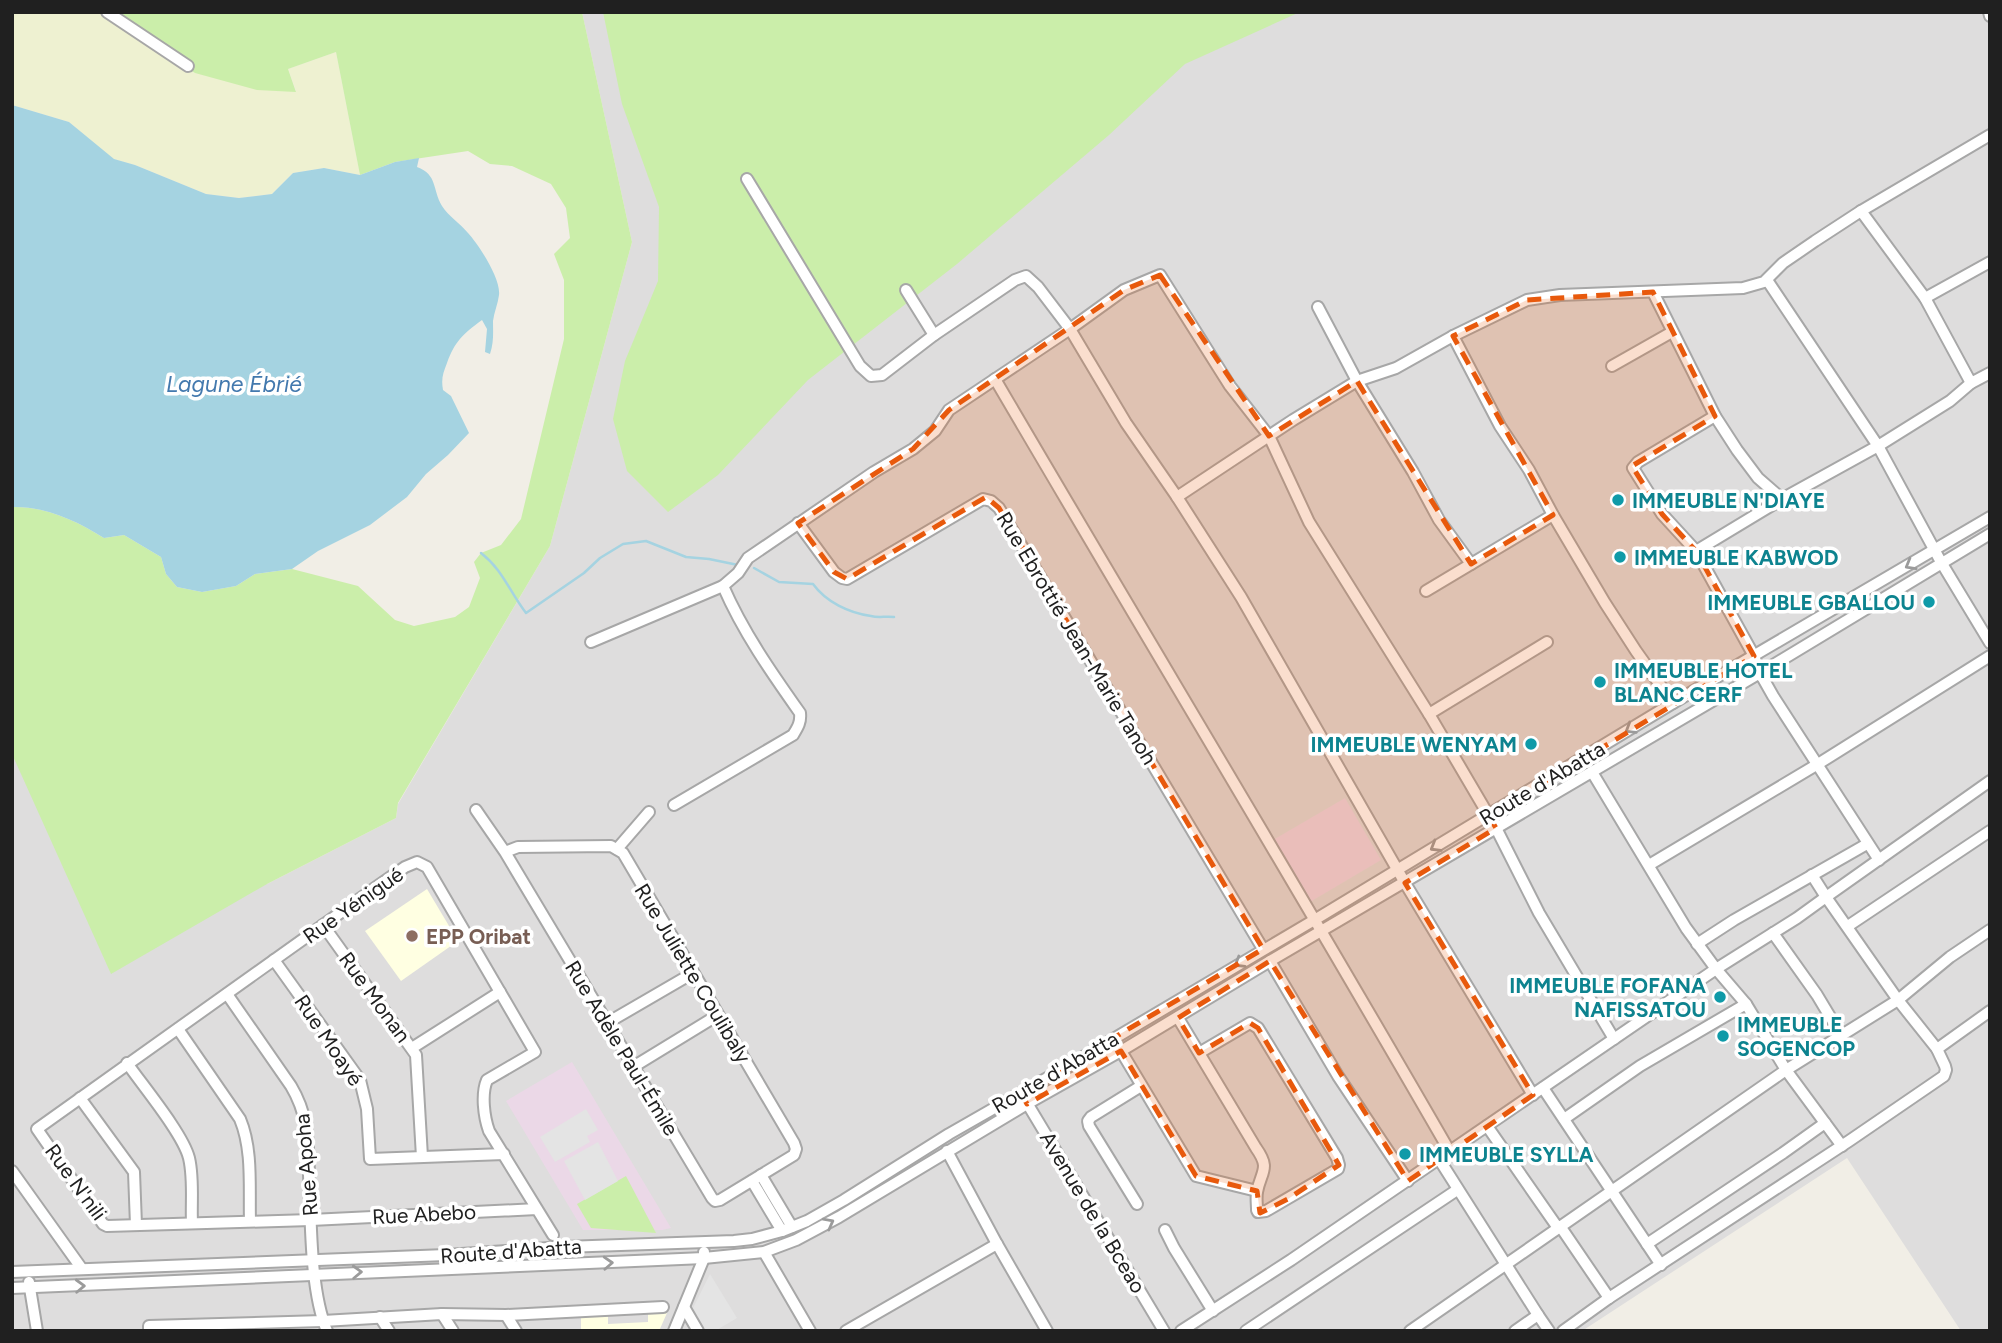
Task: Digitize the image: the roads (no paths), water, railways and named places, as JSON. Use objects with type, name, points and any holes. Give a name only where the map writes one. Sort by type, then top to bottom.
[{"type":"street","points":[[107,12],[188,66]]},
{"type":"street","points":[[1177,497],[1357,382],[1396,368],[1453,336],[1527,300],[1560,295],[1743,288],[1767,280],[1783,263],[1861,211],[1990,135]]},
{"type":"street","points":[[747,178],[860,366],[871,376],[882,375],[934,335],[1015,280],[1026,276],[1038,287],[1070,329],[1126,423],[1241,597],[1405,883],[1533,1095]]},
{"type":"street","points":[[1861,211],[1925,298],[1971,383]]},
{"type":"street","points":[[1925,298],[1990,262]]},
{"type":"street","points":[[591,642],[723,586],[738,573],[748,558],[874,472],[913,449],[935,431],[949,410],[1124,290],[1160,275],[1230,386],[1269,436],[1309,522],[1429,714],[1496,828],[1539,913],[1614,1039]]},
{"type":"street","points":[[1767,280],[1878,446],[1934,550],[1990,643]]},
{"type":"street","points":[[906,290],[934,335]]},
{"type":"street","points":[[1653,292],[1715,416],[1751,470],[1782,499]]},
{"type":"street","points":[[1318,307],[1357,382],[1413,471],[1439,520],[1471,564]]},
{"type":"street","points":[[1612,366],[1672,332]]},
{"type":"street","points":[[1453,336],[1500,426],[1529,470],[1553,515],[1636,651],[1673,703]]},
{"type":"street","points":[[1696,551],[1878,446],[1990,373]]},
{"type":"street","points":[[995,379],[1316,919],[1450,1152]]},
{"type":"street","points":[[1715,416],[1638,462],[1633,468],[1662,514],[1696,551],[1773,696],[1879,860]]},
{"type":"street","name":"Rue Ebrottié Jean-Marie Tanoh","points":[[798,523],[834,572],[847,579],[983,499],[999,508],[1263,949]]},
{"type":"street","points":[[1426,590],[1553,515]]},
{"type":"street","name":"Route d'Abatta","points":[[12,1272],[703,1243],[752,1239],[787,1229],[844,1200],[949,1133],[1316,919],[1673,703],[1990,517]]},
{"type":"street","name":"Route d'Abatta","points":[[12,1288],[704,1258],[764,1252],[796,1240],[1178,1018],[1990,534]]},
{"type":"street","points":[[674,805],[793,735],[801,720],[800,713],[762,660],[723,586]]},
{"type":"street","points":[[1429,714],[1547,642]]},
{"type":"street","points":[[1649,865],[1989,658]]},
{"type":"street","points":[[1592,772],[1697,944],[1746,1003],[1786,1070],[1842,1146]]},
{"type":"street","points":[[1181,1331],[1291,1261],[1716,969],[1826,897],[1990,781]]},
{"type":"street","name":"Rue Adèle Paul-Émile","points":[[476,810],[505,852],[712,1198],[715,1201],[720,1200],[757,1178]]},
{"type":"street","points":[[505,852],[518,847],[611,846],[617,849],[649,812]]},
{"type":"street","points":[[1848,926],[1990,831]]},
{"type":"street","points":[[1697,944],[1867,844]]},
{"type":"street","name":"Rue Juliette Coulibaly","points":[[617,849],[623,853],[796,1149],[794,1155],[757,1178]]},
{"type":"street","name":"Rue Yénigué","points":[[227,994],[405,867],[417,862],[427,867],[535,1052],[487,1080],[484,1086],[485,1120],[489,1131],[554,1236]]},
{"type":"street","points":[[1563,1331],[1944,1076],[1946,1070],[1937,1049],[1898,1000],[1811,875]]},
{"type":"street","name":"Rue Monan","points":[[323,925],[416,1055],[422,1157]]},
{"type":"street","points":[[1410,1331],[1786,1070],[1898,1000],[1950,957],[1990,930]]},
{"type":"street","points":[[1773,933],[1817,995],[1841,1035]]},
{"type":"street","name":"Rue Moayé","points":[[274,960],[360,1080],[367,1109],[370,1159],[504,1154]]},
{"type":"street","points":[[1270,961],[1338,1076],[1408,1181]]},
{"type":"street","points":[[607,1023],[693,973]]},
{"type":"street","points":[[412,1048],[500,992]]},
{"type":"street","name":"Rue N'nili","points":[[227,994],[37,1129],[107,1226],[311,1220]]},
{"type":"street","name":"Rue Apoha","points":[[227,994],[300,1101],[305,1116],[315,1274],[325,1326]]},
{"type":"street","points":[[1564,1119],[1640,1066],[1746,1003]]},
{"type":"street","points":[[1937,1049],[1990,1011]]},
{"type":"street","points":[[633,1067],[718,1015]]},
{"type":"street","points":[[1178,1018],[1199,1053],[1263,1158],[1265,1171],[1257,1191],[1257,1210],[1260,1213],[1338,1169],[1336,1158],[1254,1024],[1250,1023],[1199,1053]]},
{"type":"street","points":[[178,1029],[240,1119],[248,1150],[250,1221]]},
{"type":"street","points":[[1122,1051],[1196,1176],[1257,1191]]},
{"type":"street","points":[[127,1063],[181,1139],[189,1157],[192,1223]]},
{"type":"street","points":[[1137,1204],[1088,1121],[1141,1086]]},
{"type":"street","points":[[1543,1088],[1661,1265]]},
{"type":"street","name":"Avenue de la Bceao","points":[[1021,1093],[1164,1331]]},
{"type":"street","points":[[80,1097],[134,1172],[136,1225]]},
{"type":"street","points":[[1647,1244],[1825,1123]]},
{"type":"street","points":[[1487,1126],[1609,1298]]},
{"type":"street","points":[[947,1151],[1047,1331]]},
{"type":"street","points":[[1439,1159],[1549,1331]]},
{"type":"street","points":[[12,1171],[82,1269]]},
{"type":"street","points":[[757,1178],[787,1229]]},
{"type":"street","points":[[1246,1331],[1457,1190]]},
{"type":"street","name":"Rue Abebo","points":[[311,1220],[537,1209]]},
{"type":"street","points":[[1165,1230],[1213,1311]]},
{"type":"street","points":[[674,1331],[704,1258],[703,1243]]},
{"type":"street","points":[[846,1331],[997,1244]]},
{"type":"street","points":[[764,1252],[810,1331]]},
{"type":"street","points":[[27,1272],[37,1331]]},
{"type":"street","points":[[149,1331],[149,1326],[325,1326],[380,1317],[506,1315],[663,1307]]},
{"type":"street","points":[[684,1307],[698,1331]]},
{"type":"street","points":[[442,1314],[453,1331]]},
{"type":"street","points":[[506,1315],[516,1331]]},
{"type":"street","points":[[1515,1331],[1538,1315]]},
{"type":"street","points":[[380,1317],[389,1331]]},
{"type":"water","name":"Lagune Ébrié","points":[[12,105],[69,122],[114,159],[206,194],[239,198],[272,194],[293,173],[324,168],[360,175],[395,162],[419,158],[417,167],[432,178],[442,206],[478,246],[499,288],[490,354],[485,352],[487,329],[482,320],[457,343],[443,376],[443,390],[451,396],[469,433],[426,474],[407,497],[370,525],[318,551],[292,569],[255,574],[236,586],[202,592],[177,587],[166,574],[161,557],[124,535],[104,538],[60,516],[36,509],[12,507]]},
{"type":"waterway","points":[[481,553],[500,574],[526,613],[623,544],[646,541],[686,557],[738,565]]},
{"type":"waterway","points":[[754,568],[779,582],[813,584],[831,601],[854,612],[874,617],[894,617]]},
{"type":"place","name":"IMMEUBLE N'DIAYE","points":[[1618,500]]},
{"type":"place","name":"IMMEUBLE KABWOD","points":[[1620,557]]},
{"type":"place","name":"IMMEUBLE GBALLOU","points":[[1929,602]]},
{"type":"place","name":"IMMEUBLE HOTEL BLANC CERF","points":[[1600,682]]},
{"type":"place","name":"IMMEUBLE WENYAM","points":[[1531,744]]},
{"type":"place","name":"EPP Oribat","points":[[412,936]]},
{"type":"place","name":"IMMEUBLE FOFANA NAFISSATOU","points":[[1720,997]]},
{"type":"place","name":"IMMEUBLE SOGENCOP","points":[[1723,1036]]},
{"type":"place","name":"IMMEUBLE SYLLA","points":[[1405,1154]]}]
